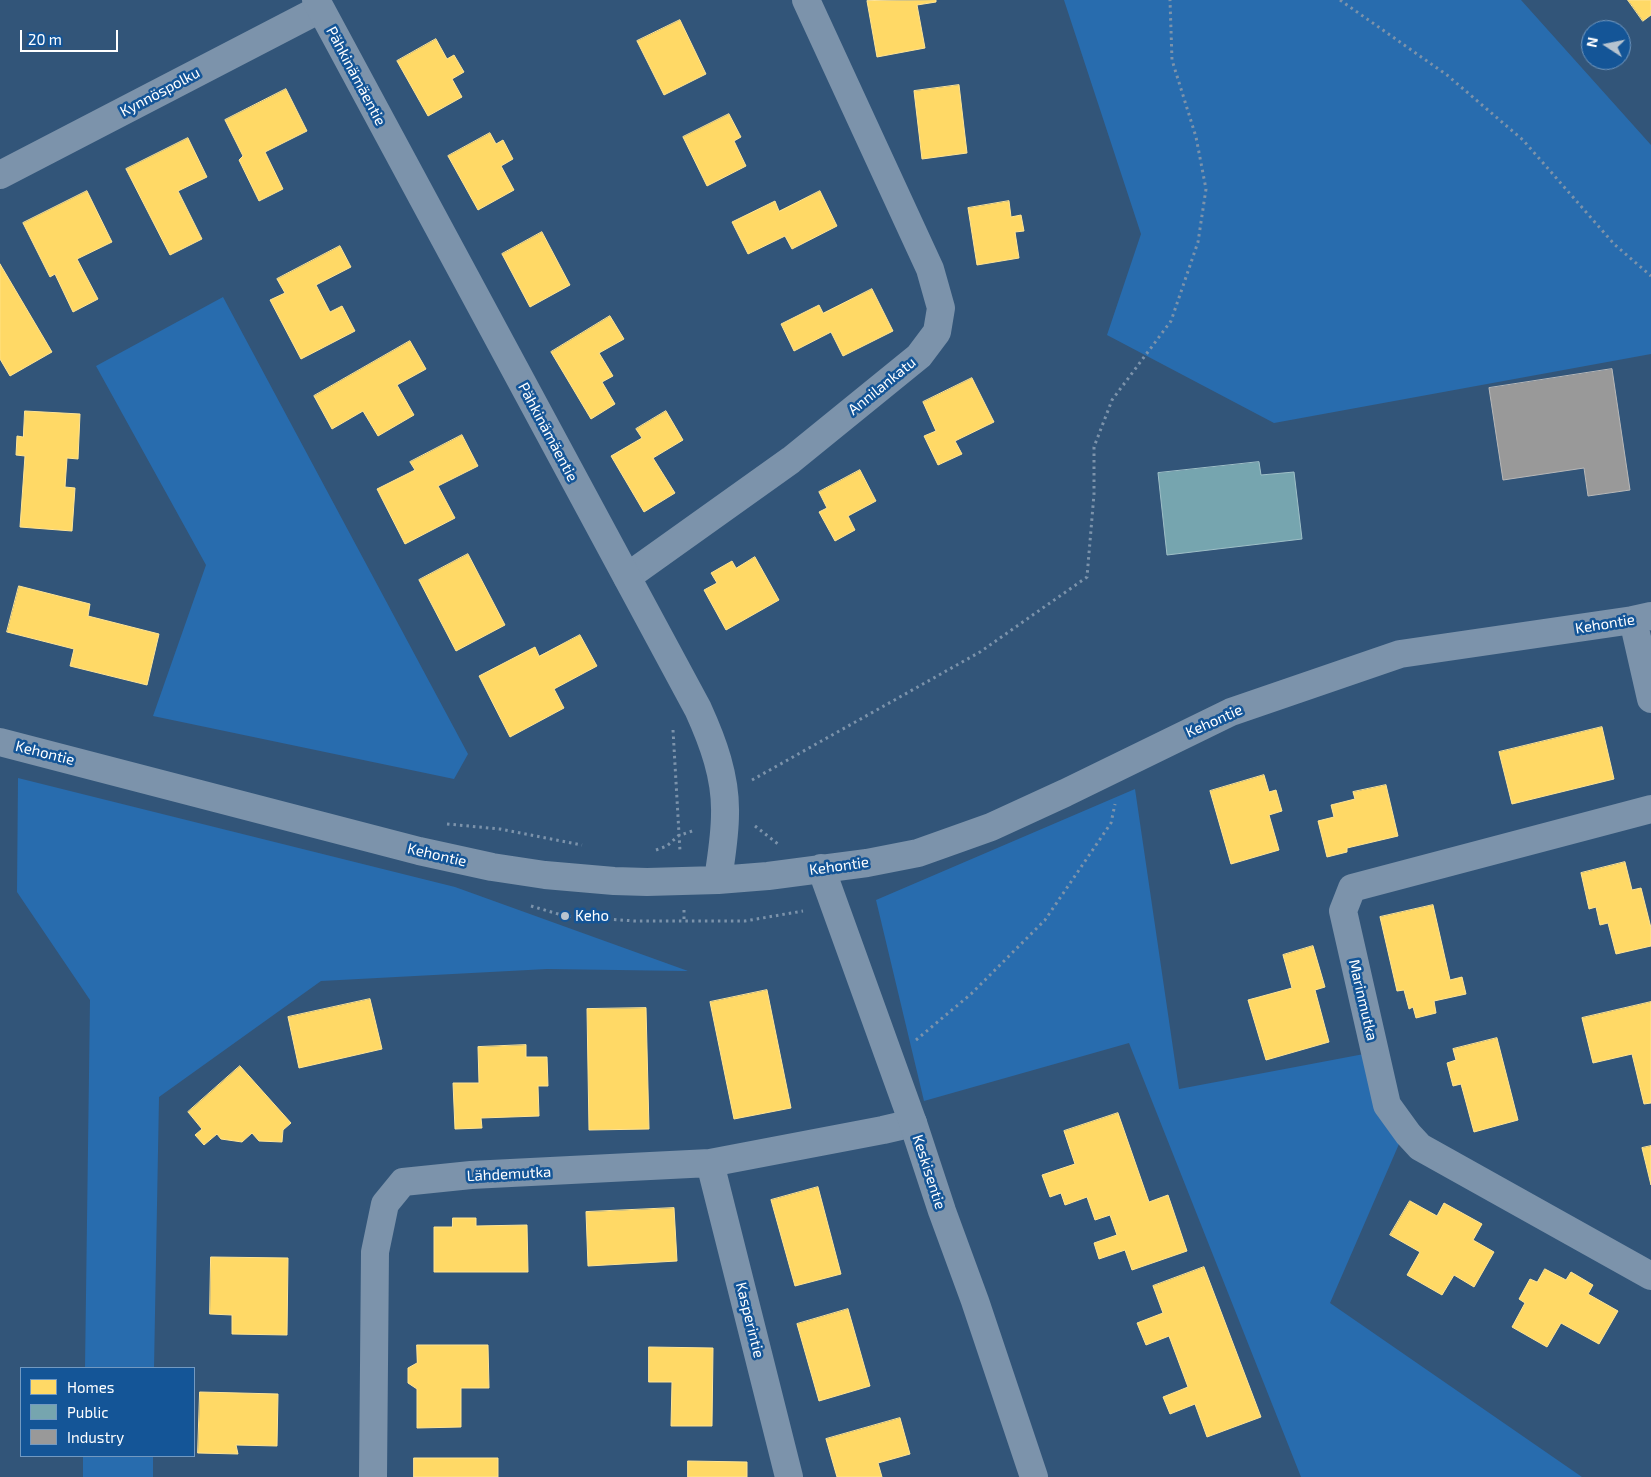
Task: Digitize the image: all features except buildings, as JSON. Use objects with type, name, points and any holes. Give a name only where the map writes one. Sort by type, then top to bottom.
[{"type":"street","name":"Annilankatu","points":[[627,577],[792,460],[919,356],[937,332],[941,308],[930,269],[806,0]]},
{"type":"street","name":"Pähkinämäentie","points":[[318,5],[698,709],[711,739],[723,788],[725,812],[718,880]]},
{"type":"street","name":"Kynnöspolku","points":[[0,175],[318,5]]},
{"type":"street","points":[[1642,618],[1651,699]]},
{"type":"street","name":"Kehontie","points":[[0,742],[420,851],[492,867],[544,875],[590,879],[646,882],[718,880],[768,876],[867,863],[918,853],[991,827],[1231,712],[1400,654],[1642,618]]},
{"type":"street","name":"Marinmutka","points":[[1651,810],[1352,888],[1343,911],[1387,1105],[1408,1134],[1420,1147],[1651,1276]]},
{"type":"street","name":"Keskisentie","points":[[821,868],[975,1300],[1034,1477]]},
{"type":"street","name":"Lähdemutka","points":[[373,1477],[375,1252],[385,1204],[403,1182],[471,1175],[710,1163],[913,1123]]},
{"type":"street","name":"Kasperintie","points":[[710,1163],[789,1477]]},
{"type":"path","points":[[748,782],[980,652],[1087,577],[1094,494],[1094,447],[1112,400],[1171,321],[1198,242],[1206,189],[1196,137],[1172,60],[1170,0]]},
{"type":"path","points":[[1340,0],[1447,75],[1523,140],[1614,244],[1651,276]]},
{"type":"path","points":[[891,1062],[971,994],[1045,920],[1111,823],[1123,765]]},
{"type":"path","points":[[443,824],[462,824],[500,829],[586,846]]},
{"type":"path","points":[[651,852],[667,846],[678,836],[699,829],[724,829]]},
{"type":"path","points":[[522,904],[565,916],[635,921],[745,921],[803,911]]},
{"type":"shaded area","points":[[1064,0],[1521,0],[1581,67],[1581,70],[1584,70],[1651,145],[1651,354],[1274,423],[1107,335],[1141,234]]},
{"type":"shaded area","points":[[223,297],[468,754],[454,779],[153,716],[206,565],[96,366]]},
{"type":"shaded area","points":[[18,778],[455,887],[688,971],[547,969],[321,981],[159,1097],[154,1367],[85,1367],[90,1000],[17,892]]},
{"type":"shaded area","points":[[1135,789],[1179,1089],[1364,1054],[1399,1144],[1330,1303],[1582,1477],[1301,1477],[1129,1043],[924,1101],[876,900]]},
{"type":"shaded area","points":[[83,1457],[153,1457],[153,1477],[83,1477]]},
{"type":"place","name":"Keho","points":[[565,916]]}]
